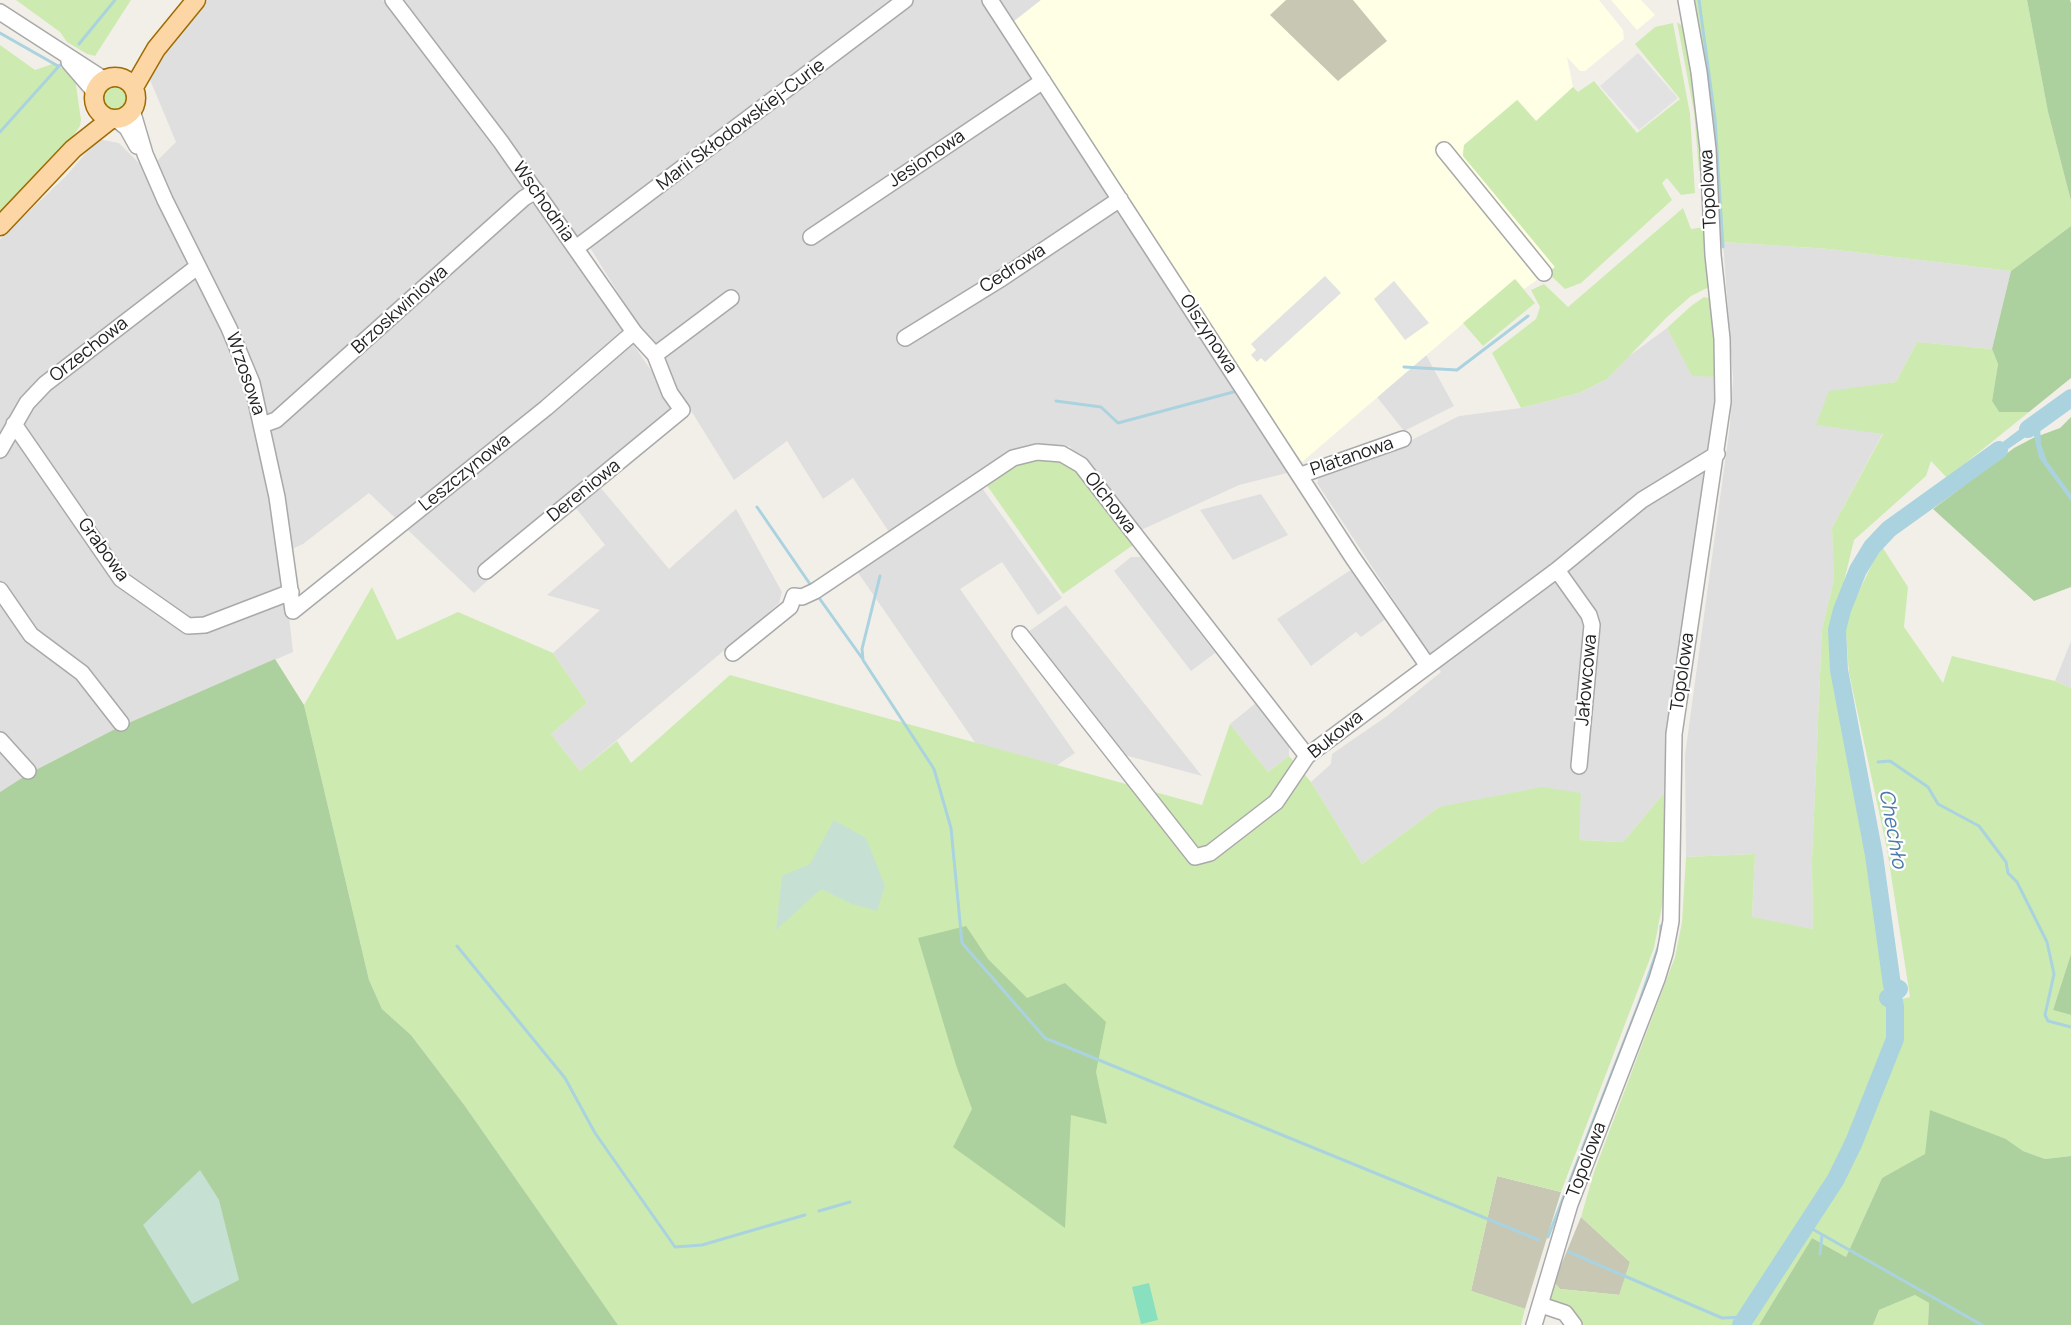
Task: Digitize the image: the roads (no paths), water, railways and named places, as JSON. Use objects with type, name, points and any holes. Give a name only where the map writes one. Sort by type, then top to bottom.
[{"type":"main road","points":[[114,115],[93,102],[156,49],[196,0]]},
{"type":"main road","points":[[0,226],[73,149],[136,99],[113,84]]},
{"type":"street","name":"Wschodnia","points":[[393,0],[536,190],[634,332],[655,355],[670,393],[682,410]]},
{"type":"street","name":"Marii Skłodowskiej-Curie","points":[[576,248],[905,0]]},
{"type":"street","name":"Olszynowa","points":[[990,0],[1353,558],[1428,666]]},
{"type":"street","name":"Topolowa","points":[[1534,1325],[1570,1204],[1657,979],[1669,937],[1672,898],[1674,734],[1723,402],[1722,339],[1713,247],[1708,149],[1699,72],[1686,0]]},
{"type":"street","points":[[0,12],[113,84]]},
{"type":"street","name":"Jesionowa","points":[[811,237],[1043,81]]},
{"type":"street","name":"Wrzosowa","points":[[114,115],[145,154],[252,383],[262,425],[293,611]]},
{"type":"street","points":[[1444,150],[1544,273]]},
{"type":"street","name":"Brzoskwiniowa","points":[[262,425],[276,420],[524,198],[536,190]]},
{"type":"street","name":"Cedrowa","points":[[905,338],[1002,278],[1120,199]]},
{"type":"street","name":"Orzechowa","points":[[0,450],[27,403],[45,384],[197,267]]},
{"type":"street","points":[[655,355],[731,298]]},
{"type":"street","name":"Leszczynowa","points":[[293,611],[546,408],[634,332]]},
{"type":"street","name":"Dereniowa","points":[[486,571],[682,410]]},
{"type":"street","name":"Grabowa","points":[[14,424],[121,579],[188,626],[205,625],[291,592]]},
{"type":"street","name":"Platanowa","points":[[1301,475],[1403,439]]},
{"type":"street","name":"Olchowa","points":[[733,652],[789,607],[794,596],[802,597],[815,591],[1013,458],[1037,452],[1062,454],[1081,465],[1307,756]]},
{"type":"street","name":"Bukowa","points":[[1020,634],[1196,857],[1210,853],[1276,802],[1307,756],[1557,570],[1642,500],[1717,454]]},
{"type":"street","name":"Jałowcowa","points":[[1557,570],[1589,615],[1592,625],[1579,766]]},
{"type":"street","points":[[0,590],[31,635],[82,673],[121,723]]},
{"type":"street","points":[[0,740],[28,771]]},
{"type":"street","points":[[1547,1306],[1565,1313],[1572,1323]]},
{"type":"water","points":[[2045,410],[2051,417],[2040,425],[2041,444],[2047,461],[2071,494],[2071,501],[2039,458],[2033,432],[1982,467],[1979,460]]},
{"type":"waterway","points":[[79,44],[115,0]]},
{"type":"waterway","points":[[1699,0],[1715,119],[1723,247]]},
{"type":"waterway","points":[[0,33],[58,66]]},
{"type":"waterway","points":[[0,132],[60,65]]},
{"type":"waterway","points":[[1404,367],[1457,370],[1528,316]]},
{"type":"waterway","points":[[1056,401],[1101,407],[1118,423],[1237,391]]},
{"type":"waterway","name":"Chechło","points":[[2028,429],[2071,398]]},
{"type":"waterway","name":"Chechło","points":[[1741,1325],[1836,1179],[1854,1142],[1895,1039],[1894,1001],[1888,998],[1899,989],[1892,985],[1874,855],[1839,670],[1837,630],[1842,610],[1858,570],[1872,547],[1889,529],[1999,450]]},
{"type":"waterway","points":[[757,507],[812,587]]},
{"type":"waterway","points":[[880,576],[862,649],[863,660],[934,769],[951,828],[962,943],[1045,1038],[1539,1240]]},
{"type":"waterway","points":[[817,595],[862,658]]},
{"type":"waterway","name":"Chechło","points":[[1849,739],[1853,740]]},
{"type":"waterway","name":"Chechło","points":[[1853,742],[1859,743]]},
{"type":"waterway","points":[[1878,762],[1890,761],[1928,787],[1938,804],[1979,826],[2006,862],[2008,873],[2017,882],[2047,942],[2054,974],[2045,1015],[2048,1021],[2071,1027]]},
{"type":"waterway","points":[[1548,1237],[1639,1003],[1660,942],[1661,926]]},
{"type":"waterway","points":[[457,946],[565,1078],[595,1133],[675,1247],[702,1245],[805,1215]]},
{"type":"waterway","points":[[819,1211],[850,1202]]},
{"type":"waterway","points":[[1807,1226],[1982,1325]]},
{"type":"waterway","points":[[1820,1254],[1822,1235]]},
{"type":"waterway","points":[[1569,1252],[1722,1318],[1746,1317]]}]
